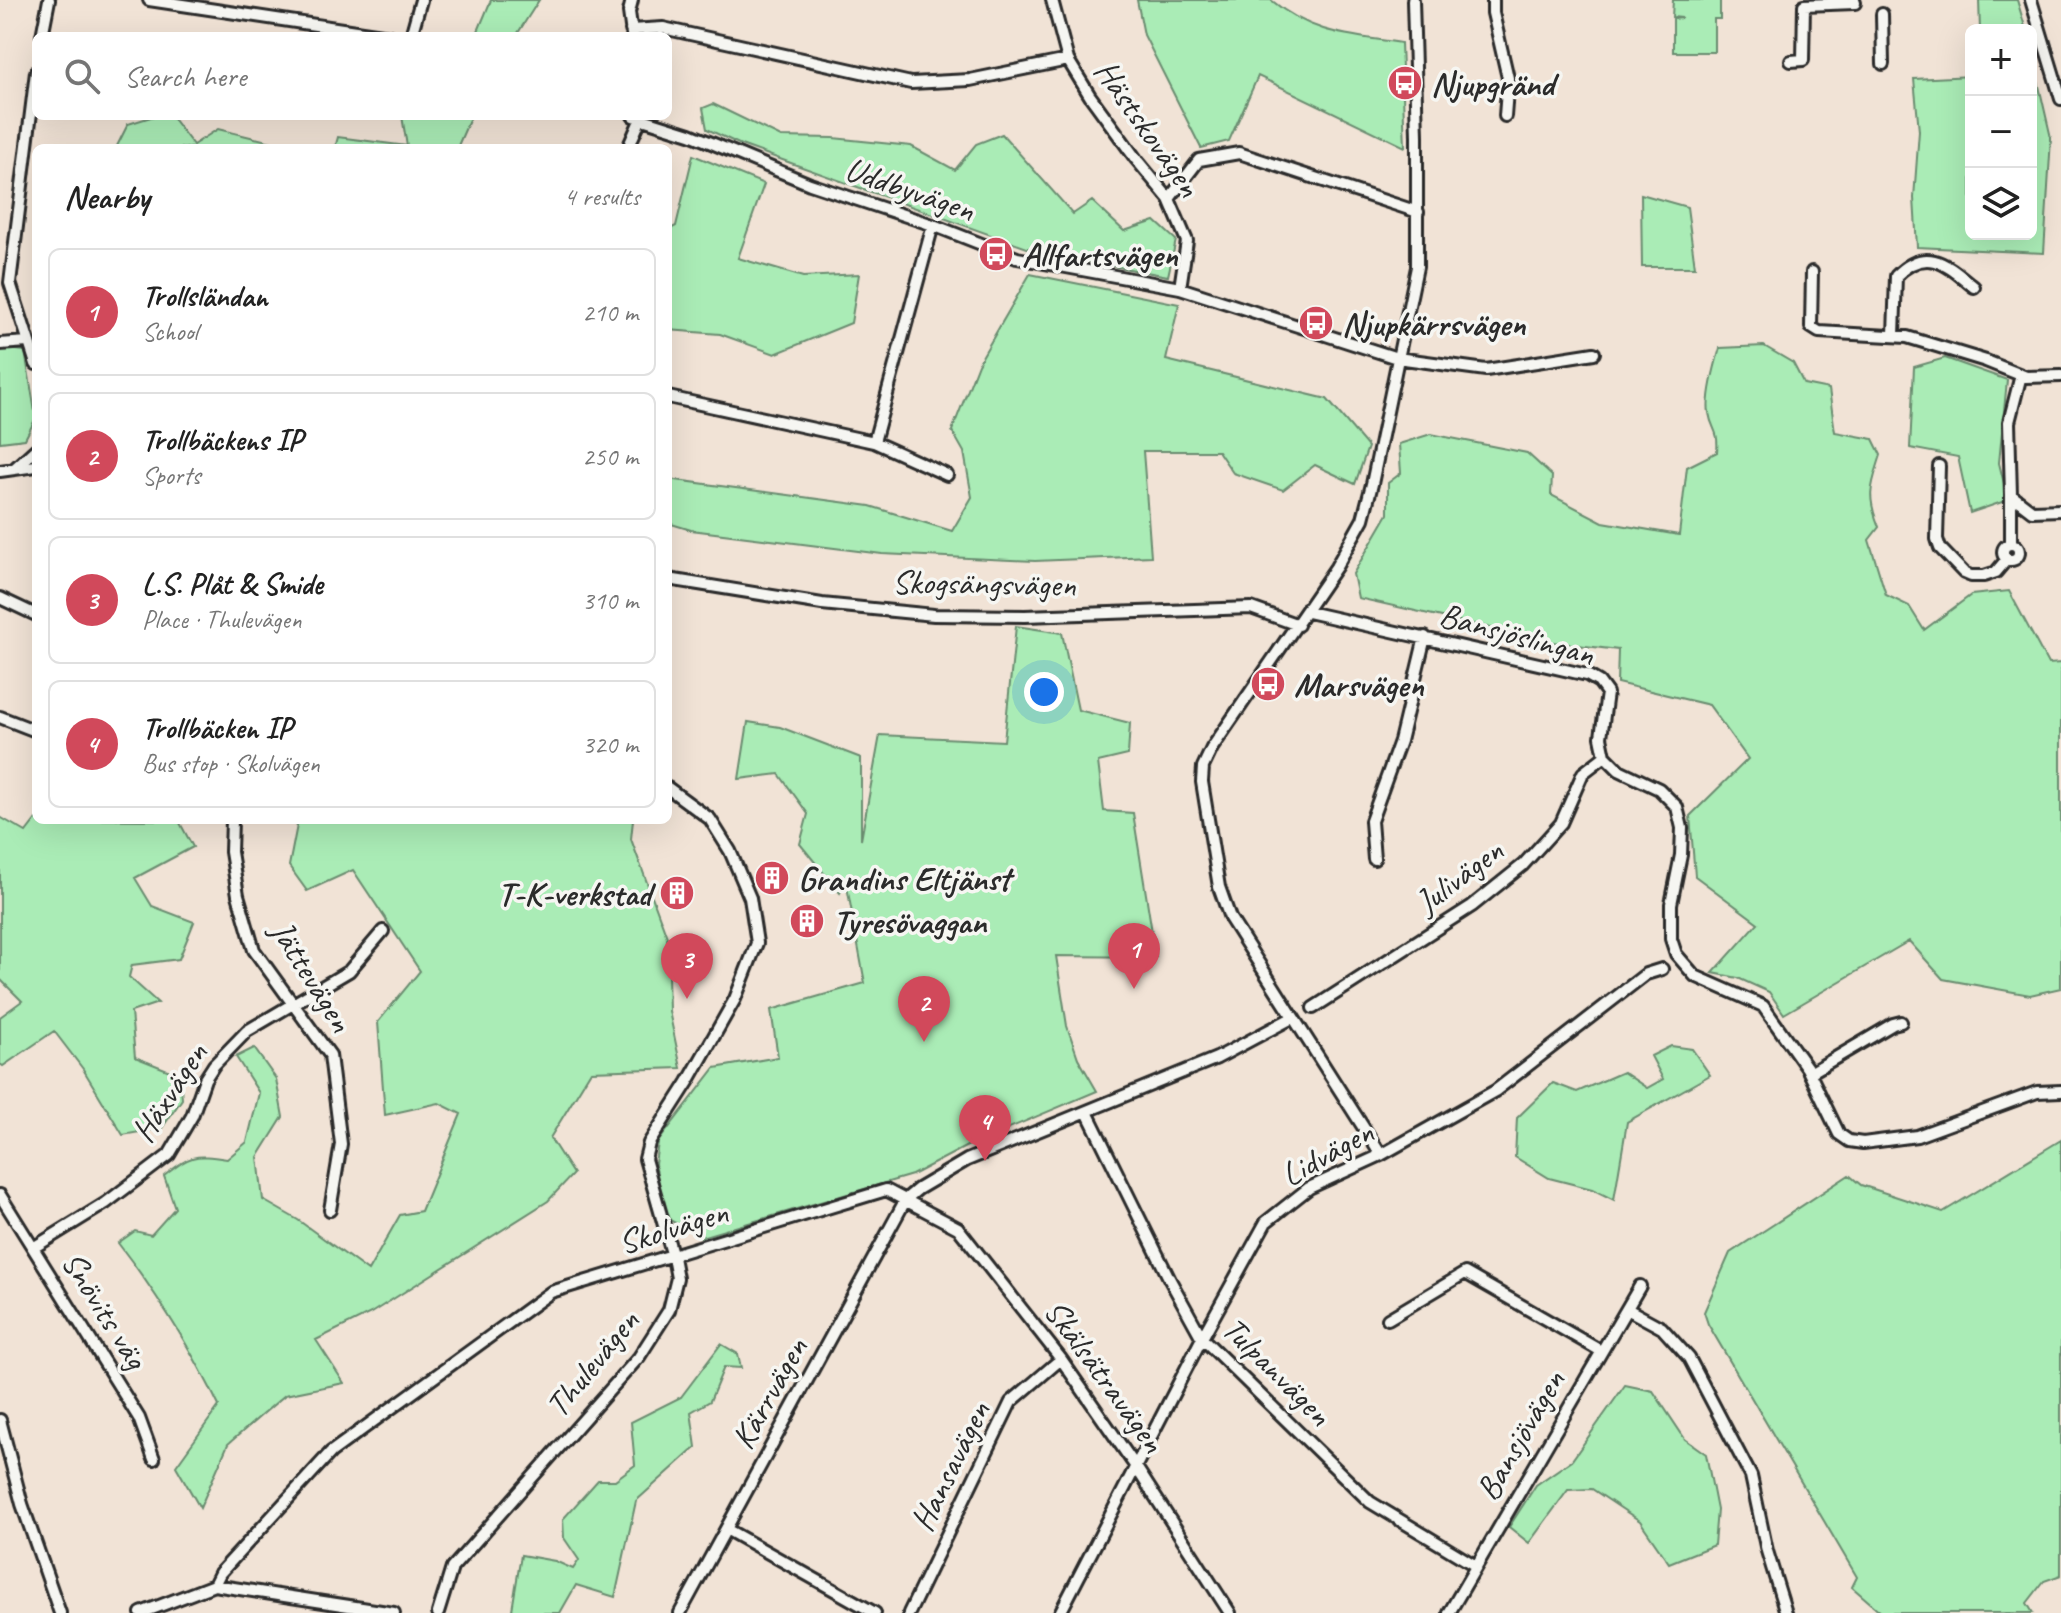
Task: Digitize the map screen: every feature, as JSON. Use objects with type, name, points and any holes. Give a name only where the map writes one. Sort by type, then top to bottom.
[{"type":"street","points":[[43,32],[49,0]]},
{"type":"street","points":[[149,0],[362,32]]},
{"type":"street","points":[[412,32],[421,0]]},
{"type":"street","points":[[632,0],[629,12],[632,32]]},
{"type":"street","name":"Hästskovägen","points":[[1052,0],[1068,60],[1118,134],[1169,199],[1187,241],[1180,288]]},
{"type":"street","points":[[1381,1155],[1230,918],[1219,887],[1202,782],[1203,767],[1212,748],[1308,612],[1363,519],[1417,267],[1413,0]]},
{"type":"street","points":[[1493,0],[1493,13],[1508,78],[1505,116]]},
{"type":"street","points":[[2031,0],[2061,99]]},
{"type":"street","points":[[1791,61],[1803,60],[1804,5],[1854,2]]},
{"type":"street","points":[[1882,14],[1883,64]]},
{"type":"street","points":[[638,32],[663,28],[911,83],[970,80],[1068,60]]},
{"type":"street","points":[[32,104],[10,283],[32,353]]},
{"type":"street","points":[[629,144],[638,120]]},
{"type":"street","name":"Uddbyvägen","points":[[648,120],[690,134],[810,184],[933,225],[1017,258],[1180,288],[1397,358],[1486,370],[1594,353]]},
{"type":"street","points":[[1169,199],[1199,160],[1239,153],[1418,212]]},
{"type":"street","points":[[874,442],[933,225]]},
{"type":"street","points":[[1894,335],[1896,276],[1912,264],[1931,260],[1945,263],[1974,287]]},
{"type":"street","points":[[1812,272],[1811,327],[1819,332],[1894,335],[1986,361],[2026,377],[2061,376]]},
{"type":"street","points":[[0,276],[10,283]]},
{"type":"street","points":[[0,344],[28,342]]},
{"type":"street","points":[[1939,466],[1937,539],[1945,556],[1971,576],[1996,572],[2007,559],[2003,549],[2011,543],[2009,422],[2021,375]]},
{"type":"street","points":[[672,398],[874,442],[947,475]]},
{"type":"street","points":[[13,470],[32,453]]},
{"type":"street","points":[[0,471],[32,467]]},
{"type":"street","points":[[2011,495],[2032,511],[2061,510]]},
{"type":"street","name":"Skogsängsvägen","points":[[672,580],[822,604],[934,615],[1025,616],[1251,608],[1298,625]]},
{"type":"street","points":[[0,598],[32,613]]},
{"type":"street","name":"Bansjöslingan","points":[[1308,612],[1587,675],[1599,682],[1607,693],[1601,737],[1605,756]]},
{"type":"street","points":[[1374,859],[1371,821],[1400,741],[1425,637]]},
{"type":"street","points":[[0,717],[32,729]]},
{"type":"street","points":[[1605,756],[1619,770],[1659,789],[1677,807],[1682,828],[1681,855],[1671,904],[1671,939],[1676,954],[1695,976],[1763,1006],[1810,1073],[1837,1132],[1849,1141],[1863,1143],[1917,1136],[2037,1092],[2061,1091]]},
{"type":"street","name":"Julivägen","points":[[1313,1008],[1472,906],[1523,865],[1561,823],[1583,773],[1605,756]]},
{"type":"street","name":"Thulevägen","points":[[438,1613],[452,1568],[639,1357],[669,1310],[677,1278],[645,1159],[649,1143],[735,999],[757,943],[750,898],[730,851],[710,819],[672,791]]},
{"type":"street","name":"Jättevägen","points":[[232,824],[231,852],[238,895],[254,950],[330,1055],[341,1144],[330,1210]]},
{"type":"street","name":"Häxvägen","points":[[33,1248],[106,1203],[169,1155],[192,1116],[205,1079],[214,1065],[247,1031],[349,971],[383,931]]},
{"type":"street","name":"Lidvägen","points":[[1060,1613],[1202,1338],[1266,1222],[1309,1188],[1381,1155],[1495,1091],[1646,974],[1662,969]]},
{"type":"street","points":[[906,1199],[967,1160],[1217,1058],[1292,1018]]},
{"type":"street","points":[[1810,1073],[1901,1022]]},
{"type":"street","name":"Tulpanvägen","points":[[1087,1112],[1202,1338],[1370,1502],[1476,1566]]},
{"type":"street","name":"Skolvägen","points":[[214,1585],[220,1573],[331,1452],[551,1292],[886,1190],[906,1199]]},
{"type":"street","name":"Snövits väg","points":[[0,1195],[139,1418],[154,1459]]},
{"type":"street","name":"Skälsätravägen","points":[[906,1199],[958,1228],[1061,1359],[1136,1467],[1230,1613]]},
{"type":"street","name":"Kärrvägen","points":[[680,1613],[906,1199]]},
{"type":"street","points":[[1388,1319],[1465,1273],[1601,1351]]},
{"type":"street","name":"Bansjövägen","points":[[1449,1613],[1640,1286]]},
{"type":"street","points":[[1627,1309],[1662,1328],[1689,1358],[1751,1476],[1767,1551],[1786,1613]]},
{"type":"street","name":"Hansavägen","points":[[909,1613],[1011,1402],[1061,1359]]},
{"type":"street","points":[[0,1420],[22,1504],[60,1613]]},
{"type":"street","points":[[726,1529],[875,1613]]},
{"type":"street","points":[[141,1613],[214,1585],[319,1608],[394,1613]]},
{"type":"green space","points":[[491,0],[539,0],[519,32],[478,32]]},
{"type":"green space","points":[[1137,0],[1271,0],[1317,27],[1401,43],[1405,147],[1258,76],[1229,141],[1201,148],[1144,35]]},
{"type":"green space","points":[[1673,0],[1720,0],[1720,19],[1714,19],[1714,52],[1673,52],[1673,19],[1682,18],[1672,17]]},
{"type":"green space","points":[[1979,0],[2017,0],[2024,24],[1980,24]]},
{"type":"green space","points":[[1965,76],[1965,240],[2037,240],[2037,77],[2051,138],[2044,253],[1917,247],[1914,198],[1919,131],[1914,79]]},
{"type":"green space","points":[[713,104],[781,137],[833,138],[911,146],[955,170],[976,144],[1002,134],[1073,214],[1092,201],[1124,231],[1155,221],[1176,240],[1168,276],[1041,253],[741,145],[707,129],[703,108]]},
{"type":"green space","points":[[141,120],[174,120],[192,144],[118,144],[128,124]]},
{"type":"green space","points":[[403,120],[469,120],[459,144],[407,144]]},
{"type":"green space","points":[[218,129],[280,144],[195,144]]},
{"type":"green space","points":[[338,137],[392,144],[336,144]]},
{"type":"green space","points":[[693,155],[764,184],[738,258],[803,277],[859,274],[851,323],[775,354],[720,334],[672,330],[672,228],[676,226]]},
{"type":"green space","points":[[1641,194],[1687,207],[1695,267],[1642,267]]},
{"type":"green space","points":[[1030,274],[1179,304],[1166,360],[1327,399],[1368,447],[1355,484],[1315,465],[1283,490],[1233,473],[1218,451],[1143,451],[1151,556],[1035,561],[882,554],[691,530],[672,524],[672,480],[870,506],[952,531],[972,497],[964,452],[952,431],[978,364]]},
{"type":"green space","points":[[1764,346],[1793,363],[1804,384],[1829,389],[1835,432],[1873,439],[1881,455],[1871,491],[1872,507],[1879,527],[1869,540],[1886,595],[1909,606],[1924,630],[1971,595],[2009,591],[2048,664],[2061,663],[2061,988],[2030,995],[1943,979],[1909,941],[1784,1014],[1769,992],[1738,978],[1713,973],[1758,923],[1695,876],[1690,816],[1748,759],[1709,705],[1617,683],[1618,650],[1552,642],[1358,598],[1353,574],[1388,514],[1388,483],[1401,473],[1399,444],[1431,434],[1527,453],[1552,476],[1551,495],[1603,522],[1679,535],[1687,467],[1717,452],[1717,439],[1708,406],[1720,348]]},
{"type":"green space","points":[[0,348],[25,351],[32,394],[32,426],[25,439],[0,442]]},
{"type":"green space","points":[[1945,358],[2007,380],[1999,463],[2008,500],[1970,513],[1958,457],[1910,448],[1914,367]]},
{"type":"green space","points":[[1016,626],[1062,633],[1078,710],[1130,723],[1128,755],[1098,762],[1104,811],[1133,813],[1156,957],[1056,956],[1067,1026],[1078,1058],[1097,1091],[969,1145],[912,1175],[701,1237],[666,1218],[655,1164],[658,1142],[715,1068],[778,1057],[771,1010],[865,983],[846,881],[840,893],[800,844],[808,814],[779,774],[739,779],[748,722],[780,727],[861,758],[861,840],[880,735],[1004,741]]},
{"type":"green space","points":[[0,817],[26,832],[32,824],[181,824],[193,847],[135,878],[152,906],[194,922],[179,959],[132,965],[129,977],[158,1003],[131,1012],[135,1057],[180,1075],[182,1099],[162,1128],[123,1135],[83,1069],[54,1031],[3,1066],[0,1064],[0,1017],[22,1001],[0,979]]},
{"type":"green space","points":[[297,824],[633,824],[631,839],[667,937],[669,1011],[681,1068],[591,1071],[550,1138],[573,1174],[548,1201],[371,1313],[316,1340],[344,1383],[285,1395],[228,1444],[200,1508],[176,1466],[219,1406],[173,1322],[118,1243],[135,1231],[151,1235],[175,1208],[164,1176],[193,1158],[227,1159],[247,1142],[259,1093],[236,1057],[254,1048],[276,1079],[283,1117],[258,1157],[263,1200],[298,1220],[368,1271],[400,1215],[421,1211],[461,1114],[439,1103],[385,1115],[378,1022],[420,971],[353,870],[307,891],[289,866]]},
{"type":"green space","points":[[1671,1046],[1692,1049],[1710,1075],[1627,1122],[1614,1200],[1592,1189],[1549,1178],[1515,1157],[1517,1118],[1553,1083],[1577,1092],[1623,1072],[1647,1088],[1663,1079],[1651,1056]]},
{"type":"green space","points":[[2061,1140],[2061,1575],[2044,1581],[2027,1603],[2033,1613],[1882,1613],[1852,1587],[1857,1577],[1708,1324],[1704,1312],[1730,1253],[1849,1175],[1861,1185],[1943,1212]]},
{"type":"green space","points":[[721,1344],[738,1354],[741,1368],[724,1367],[710,1401],[691,1412],[696,1447],[636,1501],[615,1597],[576,1585],[560,1613],[518,1613],[512,1610],[521,1555],[555,1561],[573,1569],[579,1560],[564,1538],[563,1519],[598,1480],[615,1480],[635,1465],[631,1422],[681,1397]]},
{"type":"green space","points":[[1625,1385],[1653,1391],[1685,1439],[1706,1454],[1717,1510],[1714,1545],[1669,1563],[1640,1521],[1592,1489],[1568,1490],[1529,1543],[1509,1527],[1536,1485],[1572,1460]]},
{"type":"place","name":"Njupgränd","points":[[1405,83]]},
{"type":"place","name":"Allfartsvägen","points":[[996,254]]},
{"type":"place","name":"Njupkärrsvägen","points":[[1316,323]]},
{"type":"place","name":"Marsvägen","points":[[1268,684]]},
{"type":"place","name":"Grandins Eltjänst","points":[[772,878]]},
{"type":"place","name":"T-K-verkstad","points":[[677,893]]},
{"type":"place","name":"Tyresövaggan","points":[[807,921]]},
{"type":"place","name":"Trollsländan","points":[[1134,989]]},
{"type":"place","name":"L.S. Plåt & Smide","points":[[687,999]]},
{"type":"place","name":"Trollbäckens IP","points":[[924,1042]]},
{"type":"place","name":"Trollbäcken IP","points":[[985,1161]]}]
